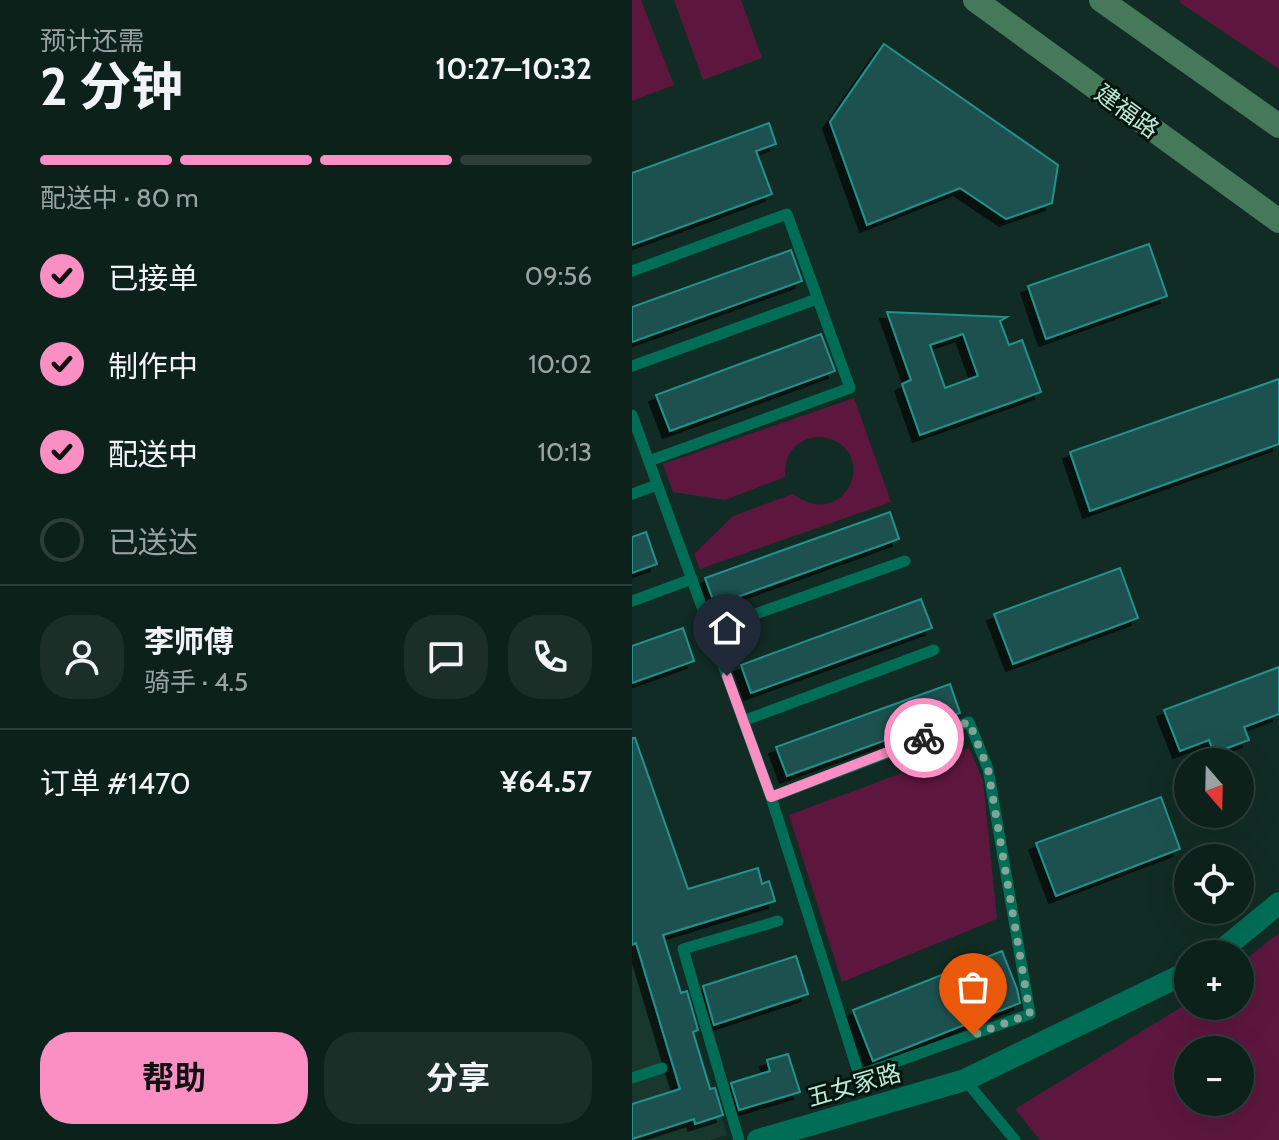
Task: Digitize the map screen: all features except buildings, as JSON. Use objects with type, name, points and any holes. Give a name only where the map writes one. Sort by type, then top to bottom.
[{"type":"main road","name":"建福路","points":[[975,0],[1279,221]]},
{"type":"main road","points":[[1101,0],[1279,126]]},
{"type":"street","points":[[1234,940],[1279,903]]},
{"type":"street","name":"五女冢路","points":[[758,1140],[965,1080],[1174,979]]},
{"type":"lane","points":[[632,271],[787,214],[850,388],[649,461]]},
{"type":"lane","points":[[632,366],[817,299]]},
{"type":"lane","points":[[632,415],[771,797],[859,1075],[1030,1014],[988,769],[969,722],[771,797]]},
{"type":"lane","points":[[632,494],[657,485]]},
{"type":"lane","points":[[710,630],[905,561]]},
{"type":"lane","points":[[632,601],[692,579]]},
{"type":"lane","points":[[743,721],[934,650]]},
{"type":"lane","points":[[739,1140],[683,949],[778,921]]},
{"type":"lane","points":[[632,1078],[662,1068]]},
{"type":"lane","points":[[965,1080],[1015,1140]]},
{"type":"shaded area","points":[[632,0],[641,0],[674,85],[632,101]]},
{"type":"shaded area","points":[[674,0],[741,0],[762,58],[703,80]]},
{"type":"shaded area","points":[[1279,0],[1279,69],[1179,2]]},
{"type":"shaded area","points":[[854,398],[891,502],[700,569],[694,554],[733,516],[793,494],[812,503],[828,504],[841,497],[850,486],[853,472],[851,458],[843,446],[827,438],[809,439],[791,452],[785,477],[725,500],[673,492],[663,464]]},
{"type":"shaded area","points":[[969,748],[983,780],[997,919],[842,982],[789,815]]},
{"type":"shaded area","points":[[640,907],[663,935],[727,1135],[710,1140],[632,1140],[632,910]]},
{"type":"shaded area","points":[[1279,933],[1279,1140],[1040,1140],[1015,1109],[1174,1012],[1174,1020],[1254,1020],[1254,953]]},
{"type":"way so far","points":[[924,738],[969,722],[988,769],[1030,1014],[973,1035]]},
{"type":"route","points":[[727,676],[771,797],[924,738]]}]
